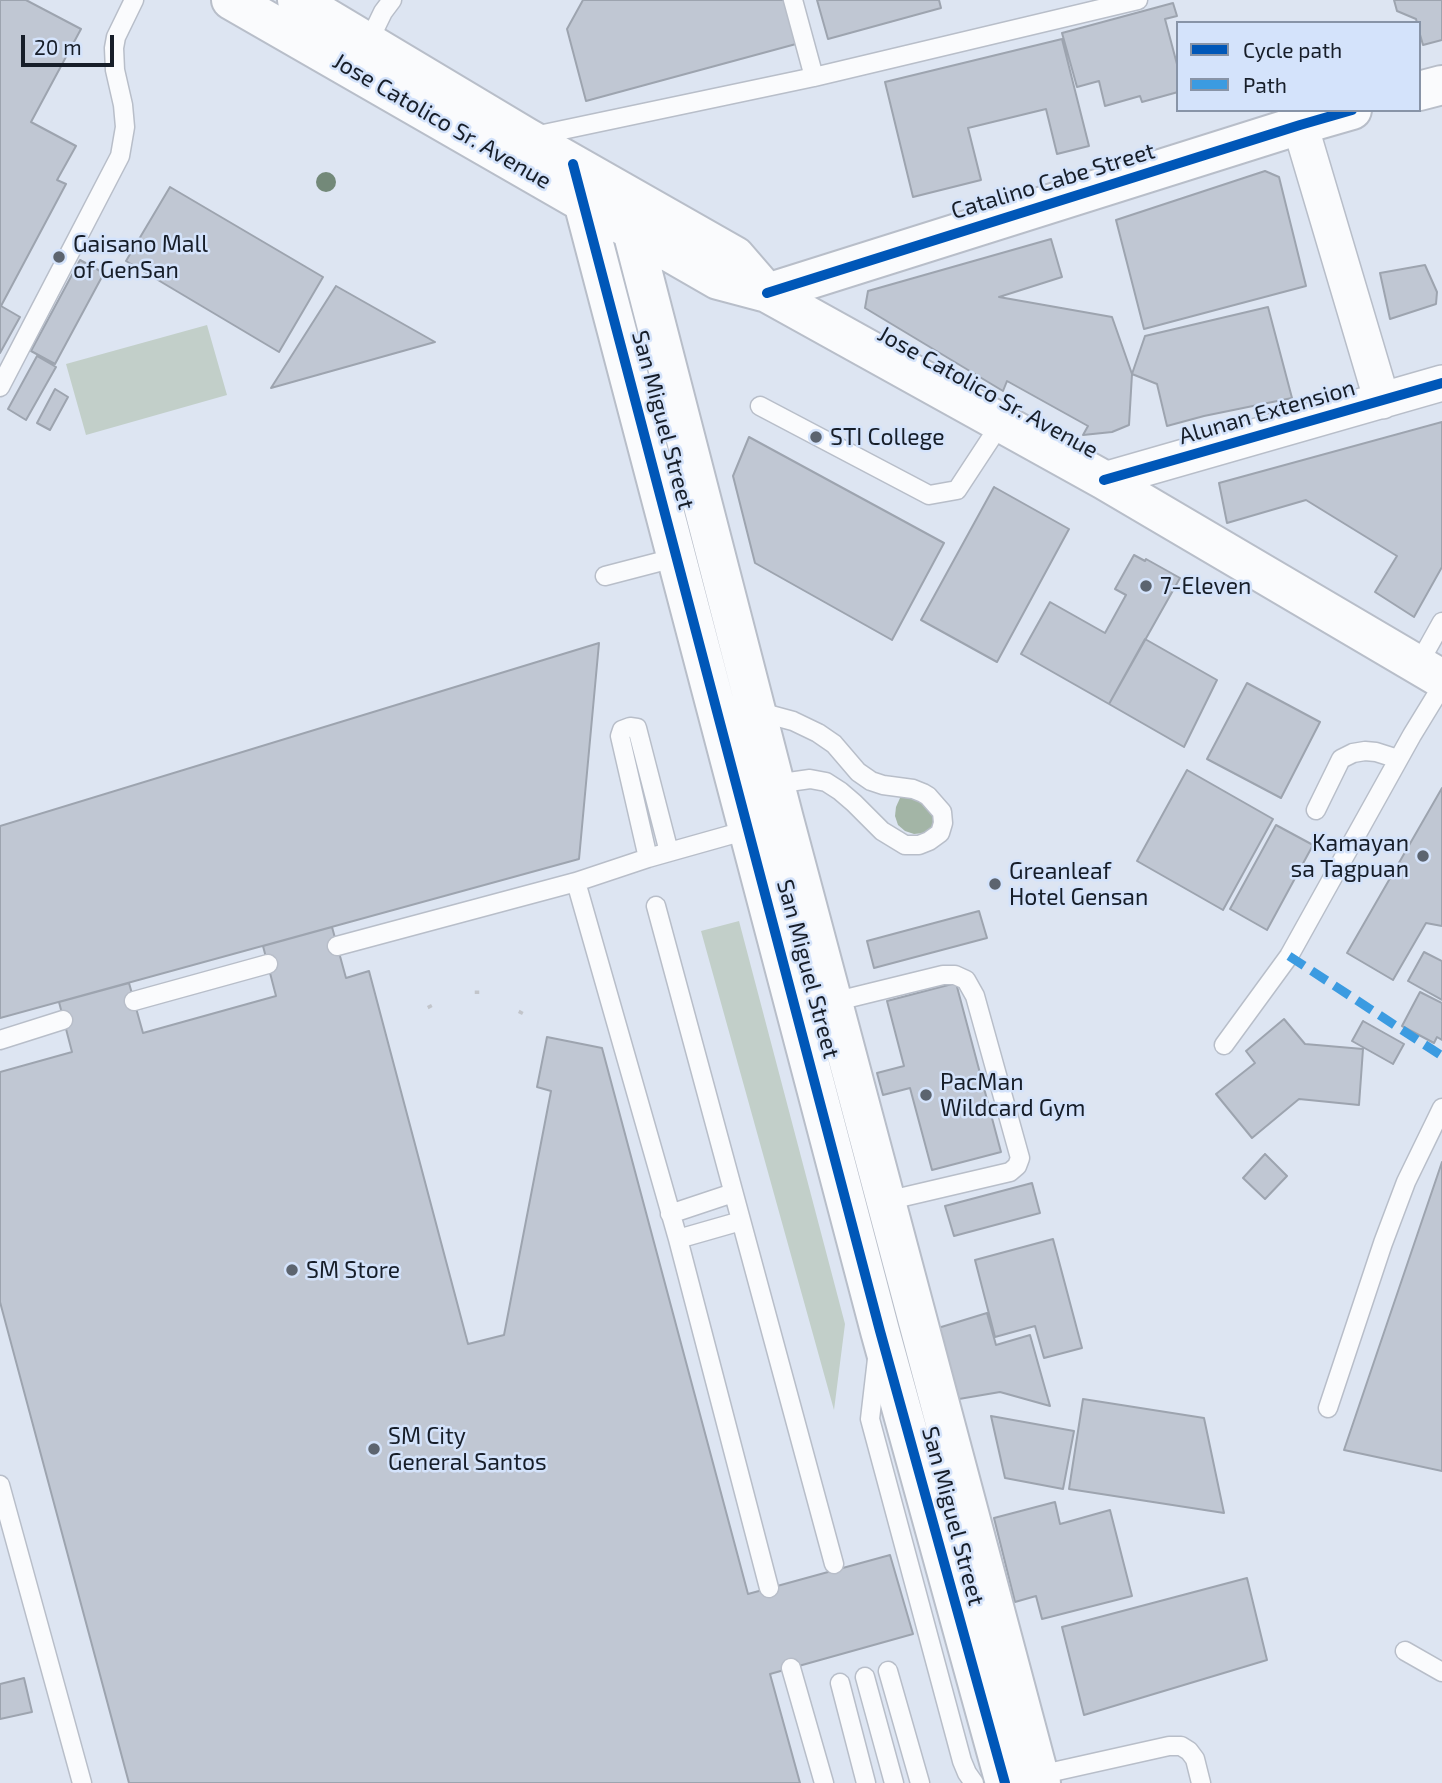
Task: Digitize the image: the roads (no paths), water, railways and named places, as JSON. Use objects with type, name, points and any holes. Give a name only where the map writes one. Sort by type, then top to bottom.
[{"type":"street","name":"Jose Catolico Sr. Avenue","points":[[231,0],[718,280],[766,293],[1104,480],[1434,677]]},
{"type":"street","name":"Jose Catolico Sr. Avenue","points":[[297,0],[526,137],[735,256],[766,293]]},
{"type":"street","points":[[1421,90],[1442,85]]},
{"type":"street","name":"Catalino Cabe Street","points":[[766,293],[1345,112]]},
{"type":"street","points":[[1300,125],[1382,401]]},
{"type":"street","name":"San Miguel Street","points":[[573,164],[678,557],[769,811],[833,1002],[886,1201],[1028,1780]]},
{"type":"street","name":"San Miguel Street","points":[[622,192],[756,710],[769,811],[880,1331],[1028,1780]]},
{"type":"street","name":"Alunan Extension","points":[[1104,480],[1442,383]]},
{"type":"lane","points":[[0,387],[120,156],[125,127],[114,48],[116,37],[134,0]]},
{"type":"lane","points":[[368,43],[392,0]]},
{"type":"lane","points":[[793,0],[814,77]]},
{"type":"lane","points":[[526,137],[814,77],[1138,0]]},
{"type":"lane","points":[[760,406],[929,495],[957,491],[1001,423]]},
{"type":"lane","points":[[605,576],[678,557]]},
{"type":"lane","points":[[1224,1045],[1289,956],[1398,759],[1434,677],[1442,622]]},
{"type":"lane","points":[[337,946],[576,881],[669,852],[769,811],[810,779],[826,782],[841,791],[882,831],[905,845],[919,845],[940,833],[942,813],[928,796],[913,789],[871,782],[858,772],[834,744],[818,733],[793,721],[756,710]]},
{"type":"lane","points":[[648,858],[620,736],[622,730],[630,727],[637,728],[669,852]]},
{"type":"lane","points":[[1316,810],[1341,759],[1365,751],[1398,759]]},
{"type":"lane","points":[[576,881],[678,1239],[769,1588]]},
{"type":"lane","points":[[656,906],[834,1564]]},
{"type":"lane","points":[[134,1001],[268,964]]},
{"type":"lane","points":[[833,1002],[943,975],[955,975],[966,980],[975,996],[1020,1158],[1017,1166],[1010,1172],[886,1201]]},
{"type":"lane","points":[[0,1040],[64,1020]]},
{"type":"lane","points":[[1328,1408],[1406,1182],[1442,1108]]},
{"type":"lane","points":[[670,1214],[733,1193]]},
{"type":"lane","points":[[678,1239],[741,1221]]},
{"type":"lane","points":[[880,1331],[870,1419],[962,1761],[974,1783]]},
{"type":"lane","points":[[0,1485],[82,1783]]},
{"type":"lane","points":[[1405,1651],[1442,1672]]},
{"type":"lane","points":[[791,1668],[824,1783]]},
{"type":"lane","points":[[888,1671],[919,1783]]},
{"type":"lane","points":[[865,1677],[894,1783]]},
{"type":"lane","points":[[840,1684],[866,1783]]},
{"type":"lane","points":[[1028,1780],[1169,1746],[1181,1746],[1195,1759],[1201,1783]]},
{"type":"place","name":"Gaisano Mall of GenSan","points":[[59,257]]},
{"type":"place","name":"STI College","points":[[816,437]]},
{"type":"place","name":"7-Eleven","points":[[1146,586]]},
{"type":"place","name":"Kamayan sa Tagpuan","points":[[1423,856]]},
{"type":"place","name":"Greanleaf Hotel Gensan","points":[[995,884]]},
{"type":"place","name":"PacMan Wildcard Gym","points":[[926,1095]]},
{"type":"place","name":"SM Store","points":[[292,1270]]},
{"type":"place","name":"SM City General Santos","points":[[374,1449]]}]
